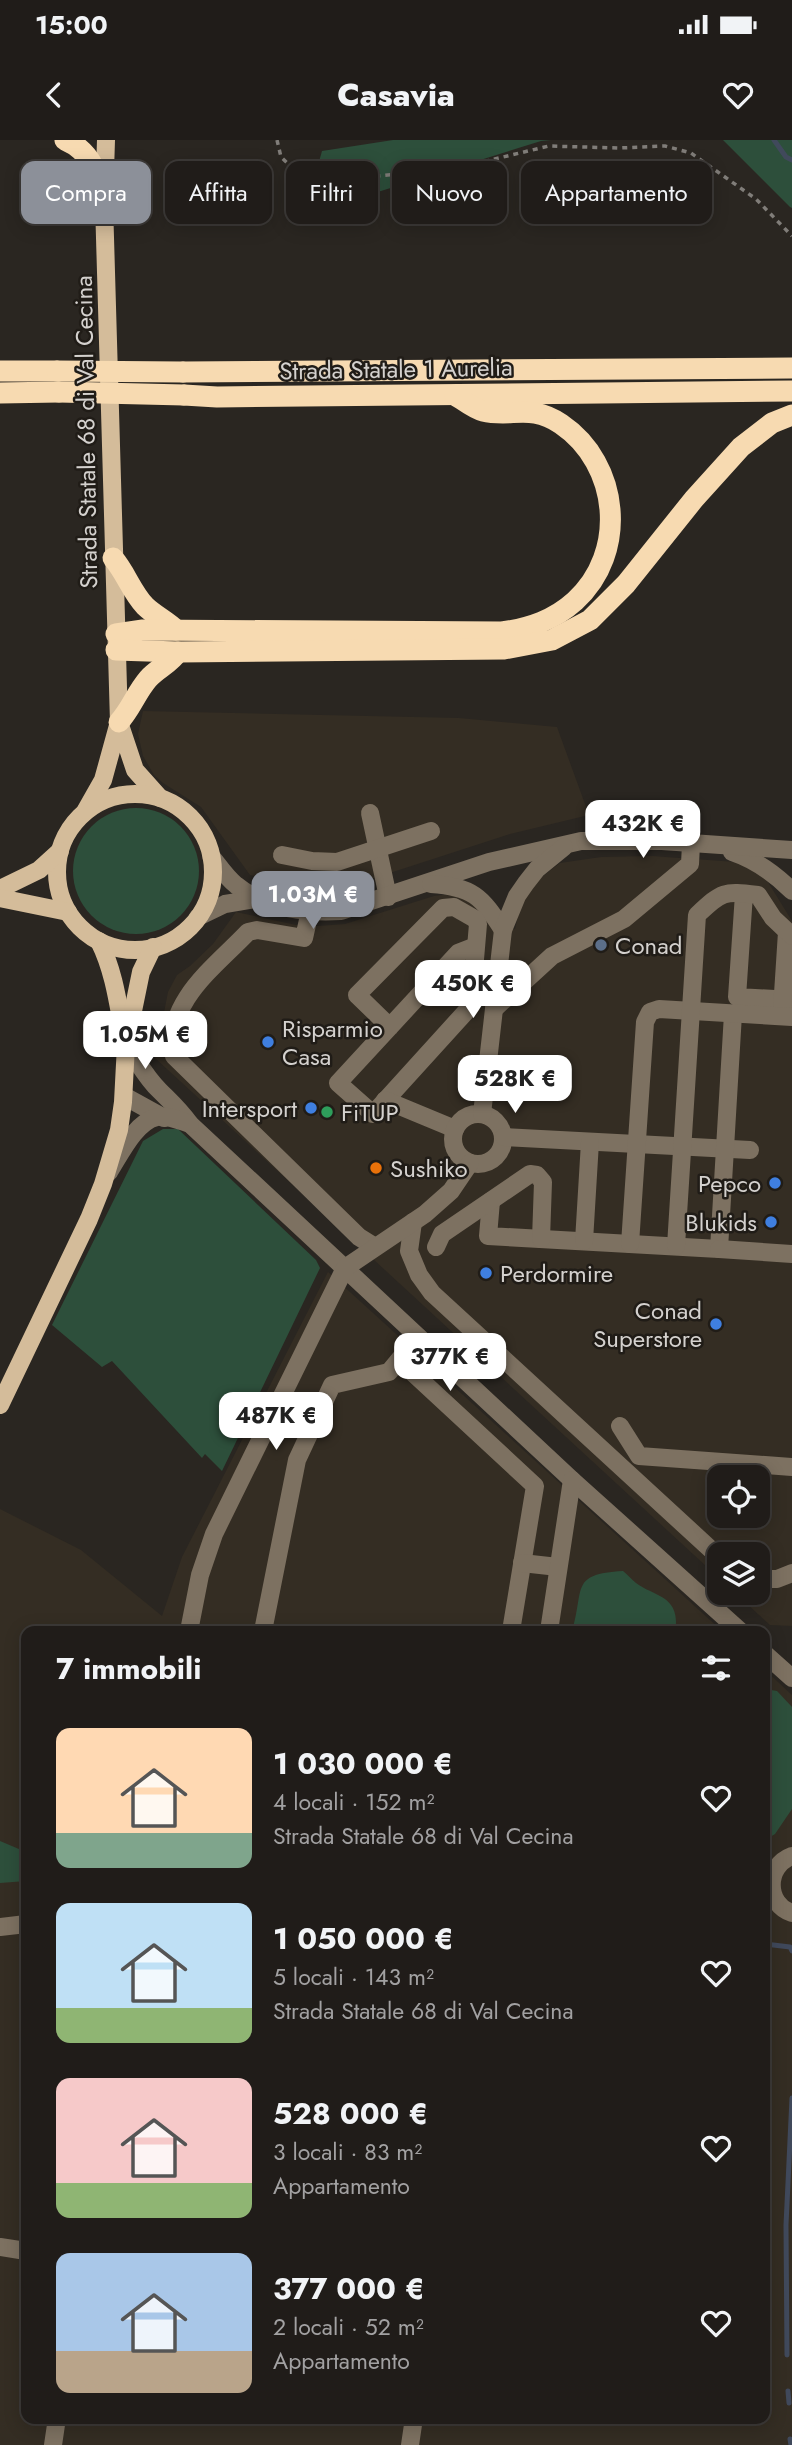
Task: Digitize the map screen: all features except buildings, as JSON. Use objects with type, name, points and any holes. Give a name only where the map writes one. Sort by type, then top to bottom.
[{"type":"highway","points":[[65,140],[91,161]]},
{"type":"highway","name":"Strada Statale 1 Aurelia","points":[[0,393],[58,382],[183,372],[792,368]]},
{"type":"highway","name":"Strada Statale 1 Aurelia","points":[[0,371],[58,382],[184,395],[792,391]]},
{"type":"highway","points":[[116,642],[143,630],[502,632],[544,622],[576,601],[599,569],[610,534],[609,496],[590,454],[572,433],[547,417],[532,412],[482,411],[455,395]]},
{"type":"highway","points":[[116,642],[178,652],[504,649],[552,640],[579,628],[604,608],[741,447],[772,423],[792,415]]},
{"type":"highway","points":[[113,558],[144,605],[176,630]]},
{"type":"highway","points":[[119,722],[131,709],[147,680],[172,661],[178,652]]},
{"type":"main road","name":"Strada Statale 68 di Val Cecina","points":[[105,161],[106,140]]},
{"type":"main road","name":"Strada Statale 68 di Val Cecina","points":[[105,224],[119,722],[135,770],[160,798]]},
{"type":"main road","name":"Strada Statale 68 di Val Cecina","points":[[85,812],[113,797],[129,794],[160,798],[175,805],[198,827],[211,856],[211,888],[198,918],[174,939],[153,947],[128,950],[99,941],[81,929],[68,912],[58,883],[60,851],[70,830],[85,812],[103,780],[119,722]]},
{"type":"main road","points":[[0,889],[39,870],[60,851]]},
{"type":"main road","points":[[0,898],[68,912]]},
{"type":"main road","name":"Strada Statale 68 di Val Cecina","points":[[99,941],[114,979],[126,1045]]},
{"type":"main road","name":"Strada Statale 68 di Val Cecina","points":[[0,1405],[89,1219],[105,1177],[119,1130],[124,1096],[126,1045],[141,972],[153,947]]},
{"type":"street","points":[[370,813],[388,897]]},
{"type":"street","points":[[282,855],[312,861],[337,862],[431,831]]},
{"type":"street","points":[[198,918],[225,904],[256,899],[310,911],[341,911],[489,862],[581,841],[792,850]]},
{"type":"street","points":[[494,1009],[552,956],[624,919],[690,864],[691,844]]},
{"type":"street","points":[[482,1114],[503,930],[517,896],[526,883],[537,869],[566,845]]},
{"type":"street","points":[[716,846],[752,859],[792,890]]},
{"type":"street","points":[[211,856],[235,884],[256,899]]},
{"type":"street","points":[[792,876],[792,890]]},
{"type":"street","points":[[422,884],[456,886],[471,892],[491,912],[503,930]]},
{"type":"street","points":[[676,1246],[697,915],[717,897],[728,892],[758,895],[773,918],[790,934],[787,1009]]},
{"type":"street","points":[[744,894],[737,997],[787,1009]]},
{"type":"street","points":[[390,1027],[357,995],[443,908],[454,907],[475,919],[478,924],[471,1006],[373,1114],[338,1083],[390,1027],[458,953],[476,947]]},
{"type":"street","points":[[310,911],[304,938],[280,932],[247,932],[185,999],[172,1028],[171,1041],[174,1056],[359,1237],[375,1247]]},
{"type":"street","points":[[630,1244],[645,1022],[650,1012],[659,1009],[733,1014],[787,1009]]},
{"type":"street","points":[[719,1249],[733,1014]]},
{"type":"street","points":[[126,1045],[160,1091],[172,1100],[190,1124],[572,1480],[734,1626]]},
{"type":"street","points":[[124,1096],[145,1090],[160,1091]]},
{"type":"street","points":[[124,1096],[164,1118]]},
{"type":"street","points":[[385,1100],[455,1129]]},
{"type":"street","points":[[482,1114],[497,1122],[504,1137],[500,1153],[494,1159],[478,1164],[470,1163],[463,1159],[454,1146],[455,1129],[466,1117],[482,1114]]},
{"type":"street","points":[[105,1177],[143,1124],[164,1118],[190,1124]]},
{"type":"street","points":[[504,1137],[750,1150]]},
{"type":"street","points":[[584,1241],[590,1142]]},
{"type":"street","points":[[190,1626],[200,1575],[214,1534],[345,1268],[413,1222],[451,1191],[470,1163]]},
{"type":"street","points":[[436,1247],[442,1234],[530,1174],[541,1178],[543,1182],[541,1239]]},
{"type":"street","points":[[491,1201],[488,1236],[792,1254]]},
{"type":"street","points":[[413,1222],[409,1251],[419,1275],[432,1293],[707,1546]]},
{"type":"street","points":[[265,1626],[297,1460],[332,1385],[389,1372],[418,1338]]},
{"type":"street","points":[[399,1360],[535,1486],[522,1563],[516,1626]]},
{"type":"street","points":[[620,1426],[639,1456],[792,1467]]},
{"type":"street","points":[[550,1626],[572,1480]]},
{"type":"street","points":[[522,1563],[558,1567]]},
{"type":"street","points":[[770,1579],[792,1573]]},
{"type":"street","points":[[770,1658],[792,1678]]},
{"type":"street","points":[[778,1906],[772,1892],[770,1870],[792,1857]]},
{"type":"street","points":[[0,1927],[21,1925]]},
{"type":"street","points":[[0,2247],[21,2250]]},
{"type":"street","points":[[52,2445],[56,2424]]},
{"type":"street","points":[[410,2445],[413,2424]]},
{"type":"path","points":[[277,140],[281,157],[300,174],[322,181],[453,169],[549,146],[665,146],[691,153],[756,199],[792,236]]},
{"type":"shaded area","points":[[143,711],[459,718],[557,727],[589,815],[510,834],[359,883],[315,889],[250,875],[201,807],[154,775],[143,756],[138,734]]},
{"type":"shaded area","points":[[652,856],[736,862],[763,874],[792,921],[792,1626],[770,1625],[748,1605],[770,1605],[770,1542],[707,1542],[707,1567],[155,1058],[168,992],[177,975],[213,944],[236,912],[301,926],[345,924],[434,896],[450,894],[465,896],[481,908],[491,926],[515,929],[527,892],[560,863],[601,857]]},
{"type":"shaded area","points":[[328,1272],[717,1626],[21,1626],[21,2424],[770,2424],[770,1675],[792,1695],[792,2445],[0,2445],[0,1509],[81,1550],[162,1616],[182,1557]]},
{"type":"green space","points":[[393,140],[551,140],[477,161],[392,161],[392,188],[378,192],[378,161],[319,161],[322,151]]},
{"type":"green space","points":[[723,140],[792,140],[792,208],[790,207]]},
{"type":"green space","points":[[136,808],[160,813],[181,826],[194,847],[199,871],[194,895],[181,916],[160,929],[136,934],[112,929],[91,916],[78,895],[73,871],[78,847],[91,826],[112,813]]},
{"type":"green space","points":[[163,1129],[178,1129],[316,1260],[320,1268],[222,1471],[205,1454],[202,1458],[112,1361],[102,1367],[52,1325],[143,1141]]},
{"type":"green space","points":[[623,1571],[636,1583],[669,1602],[676,1616],[676,1626],[573,1626],[582,1586],[594,1576]]},
{"type":"green space","points":[[770,1690],[777,1691],[792,1707],[792,1809],[770,1837]]},
{"type":"green space","points":[[0,1841],[21,1850],[21,1881],[0,1883]]},
{"type":"waterway","points":[[774,140],[786,157],[792,160]]},
{"type":"waterway","points":[[770,1945],[790,1947],[792,1951]]},
{"type":"waterway","points":[[787,2355],[786,2225],[792,2098]]},
{"type":"waterway","points":[[788,2391],[789,2403]]},
{"type":"waterway","points":[[790,2439],[791,2445]]},
{"type":"place","name":"Conad","points":[[601,945]]},
{"type":"place","name":"Risparmio Casa","points":[[268,1042]]},
{"type":"place","name":"Intersport","points":[[311,1108]]},
{"type":"place","name":"FiTUP","points":[[327,1112]]},
{"type":"place","name":"Sushiko","points":[[376,1168]]},
{"type":"place","name":"Pepco","points":[[775,1183]]},
{"type":"place","name":"Blukids","points":[[771,1222]]},
{"type":"place","name":"Perdormire","points":[[486,1273]]},
{"type":"place","name":"Conad Superstore","points":[[716,1324]]}]
